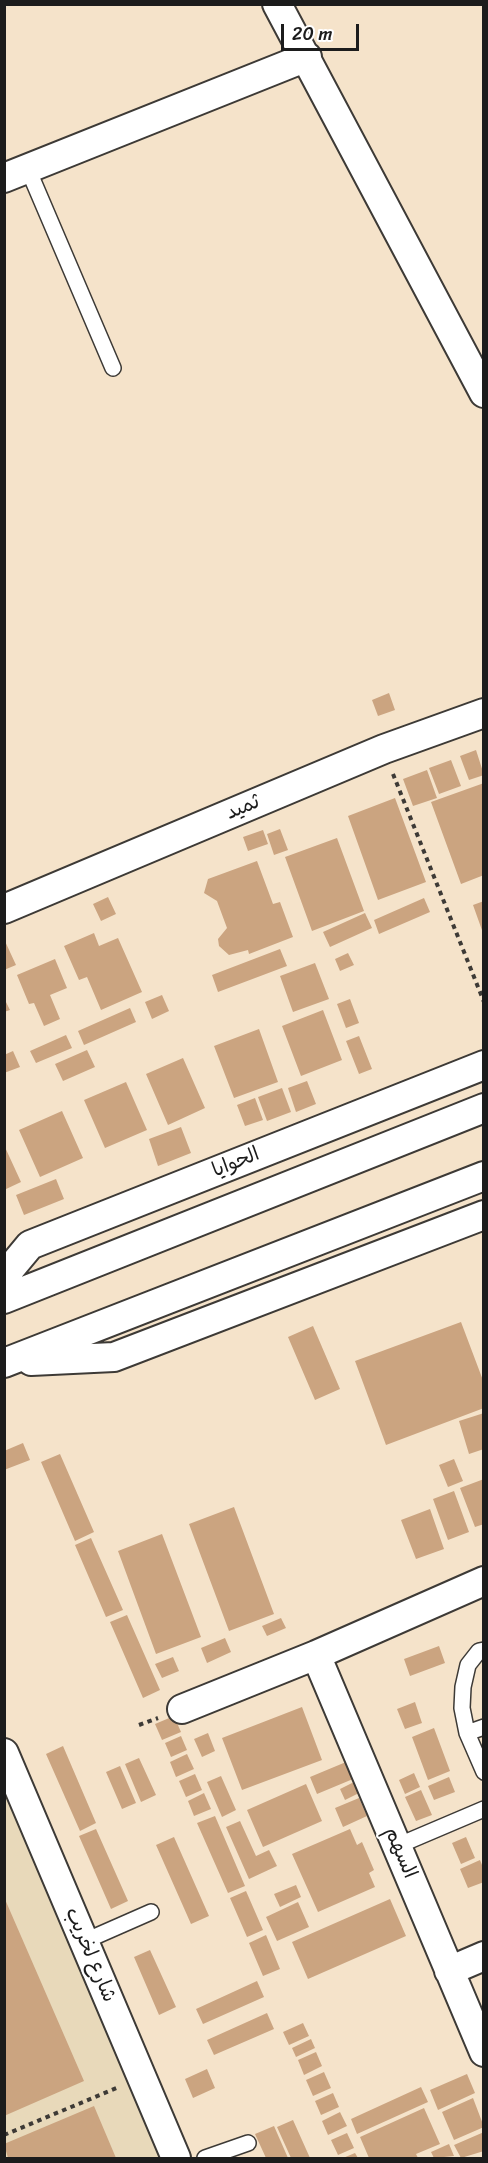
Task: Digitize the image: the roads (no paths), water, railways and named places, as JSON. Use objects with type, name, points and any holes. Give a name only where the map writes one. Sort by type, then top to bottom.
[{"type":"street","points":[[277,4],[483,393]]},
{"type":"street","points":[[16,173],[307,57]]},
{"type":"street","name":"ثميد","points":[[4,909],[384,749],[483,713]]},
{"type":"street","name":"الحوايا","points":[[4,1281],[10,1269],[30,1245],[483,1065]]},
{"type":"street","name":"الحوايا","points":[[4,1299],[483,1108]]},
{"type":"street","points":[[5,1363],[483,1176]]},
{"type":"street","points":[[5,1363],[114,1357],[483,1215]]},
{"type":"street","points":[[182,1708],[316,1655],[483,1581]]},
{"type":"street","name":"السهم","points":[[316,1655],[483,2052]]},
{"type":"street","name":"شارع لخريب","points":[[4,1753],[176,2158]]},
{"type":"street","points":[[449,1971],[483,1956]]},
{"type":"lane","points":[[16,173],[113,368]]},
{"type":"lane","points":[[483,1650],[468,1665],[463,1687],[462,1708],[467,1733],[483,1772]]},
{"type":"lane","points":[[467,1733],[483,1727]]},
{"type":"lane","points":[[397,1846],[483,1809]]},
{"type":"lane","points":[[85,1941],[151,1912]]},
{"type":"lane","points":[[205,2158],[248,2143]]}]
